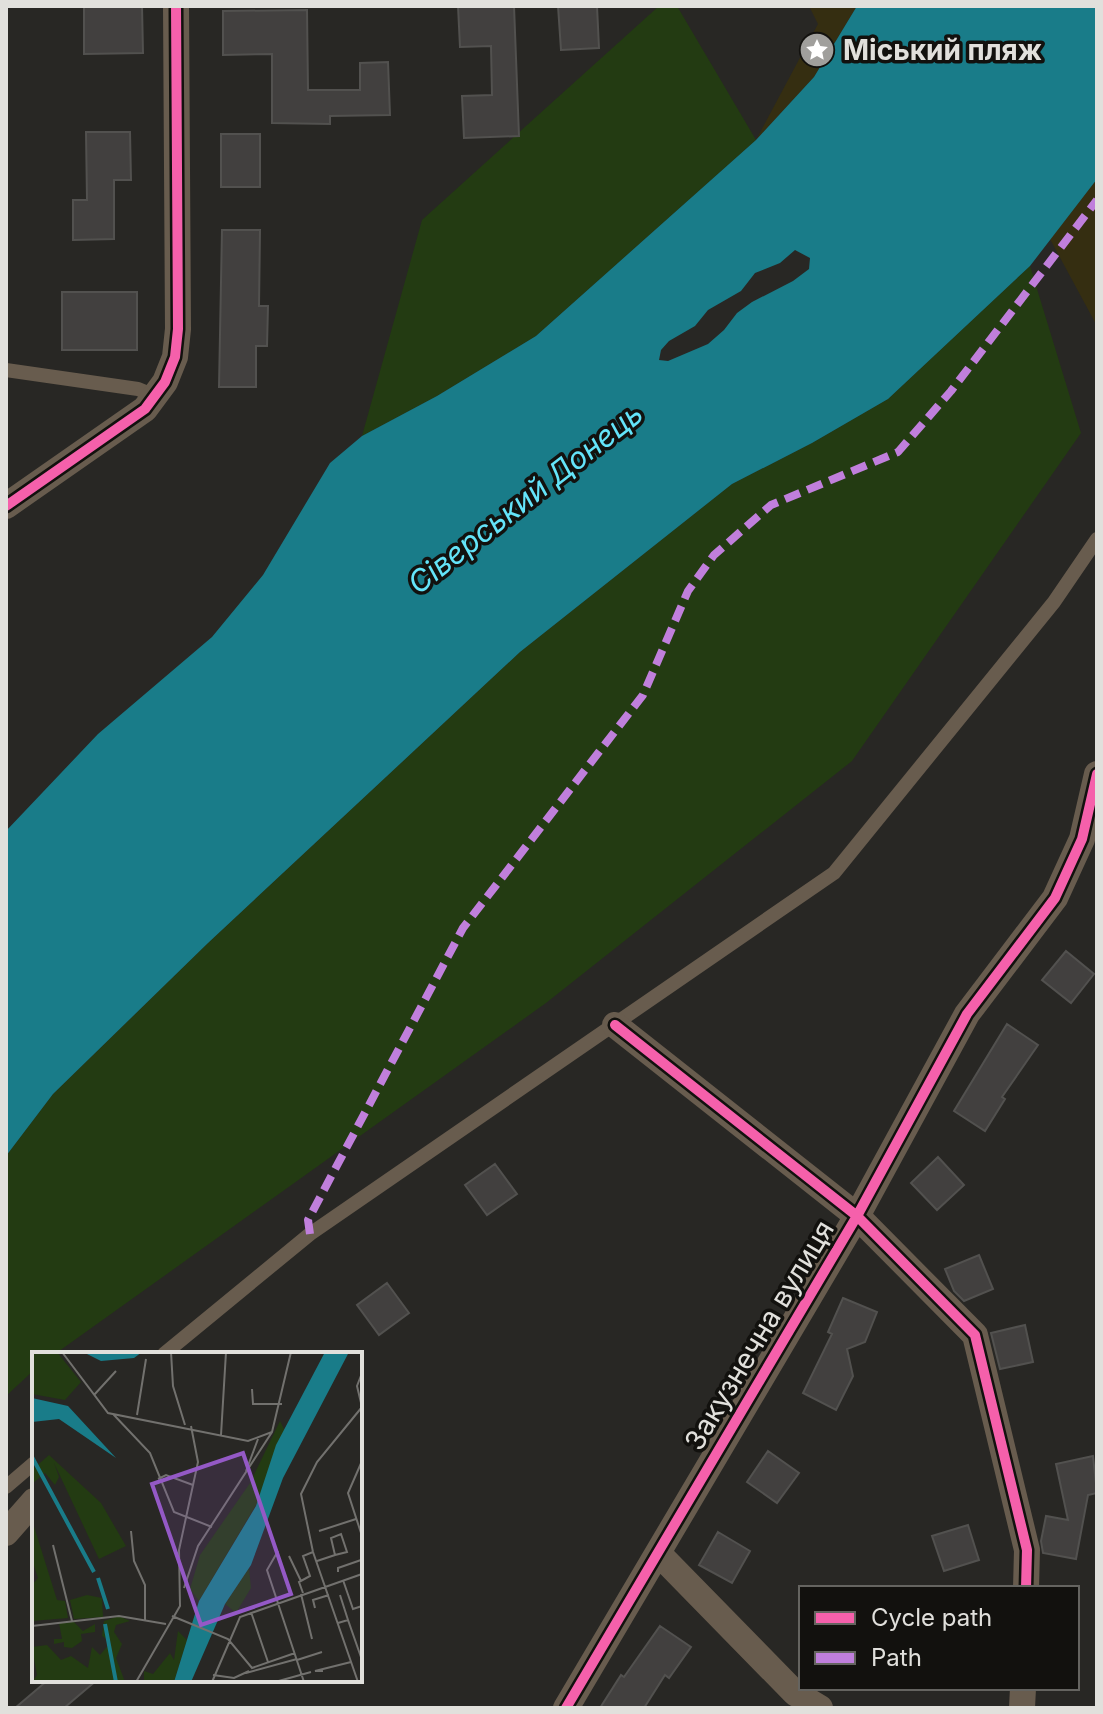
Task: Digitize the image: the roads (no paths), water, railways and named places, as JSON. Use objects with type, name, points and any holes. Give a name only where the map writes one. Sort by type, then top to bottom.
[{"type":"street","points":[[6,506],[145,409],[165,382],[175,357],[178,329],[176,6]]},
{"type":"street","name":"Закузнечна вулиця","points":[[566,1708],[857,1216],[967,1014],[1055,898],[1082,839],[1097,774]]},
{"type":"street","points":[[615,1025],[857,1216],[975,1335],[1027,1550],[1026,1586]]},
{"type":"street","points":[[6,1533],[32,1503]]},
{"type":"street","points":[[658,1553],[795,1693],[820,1708]]},
{"type":"lane","points":[[6,370],[138,389],[155,396]]},
{"type":"lane","points":[[166,1352],[310,1234],[834,873],[1054,602],[1097,539]]},
{"type":"lane","points":[[6,1487],[32,1465]]},
{"type":"water","name":"Сіверський Донець","points":[[857,6],[1097,6],[1097,179],[1030,266],[888,399],[732,484],[520,652],[208,943],[53,1094],[6,1156],[6,831],[98,734],[212,637],[263,575],[330,463],[362,436],[437,396],[536,336],[756,140],[814,77]],"holes":[[[795,250],[810,258],[809,269],[737,313],[708,344],[668,361],[659,360],[661,350],[669,341],[695,326],[708,310],[741,291],[755,273],[780,263]]]},
{"type":"place","name":"Міський пляж","points":[[817,50]]}]
